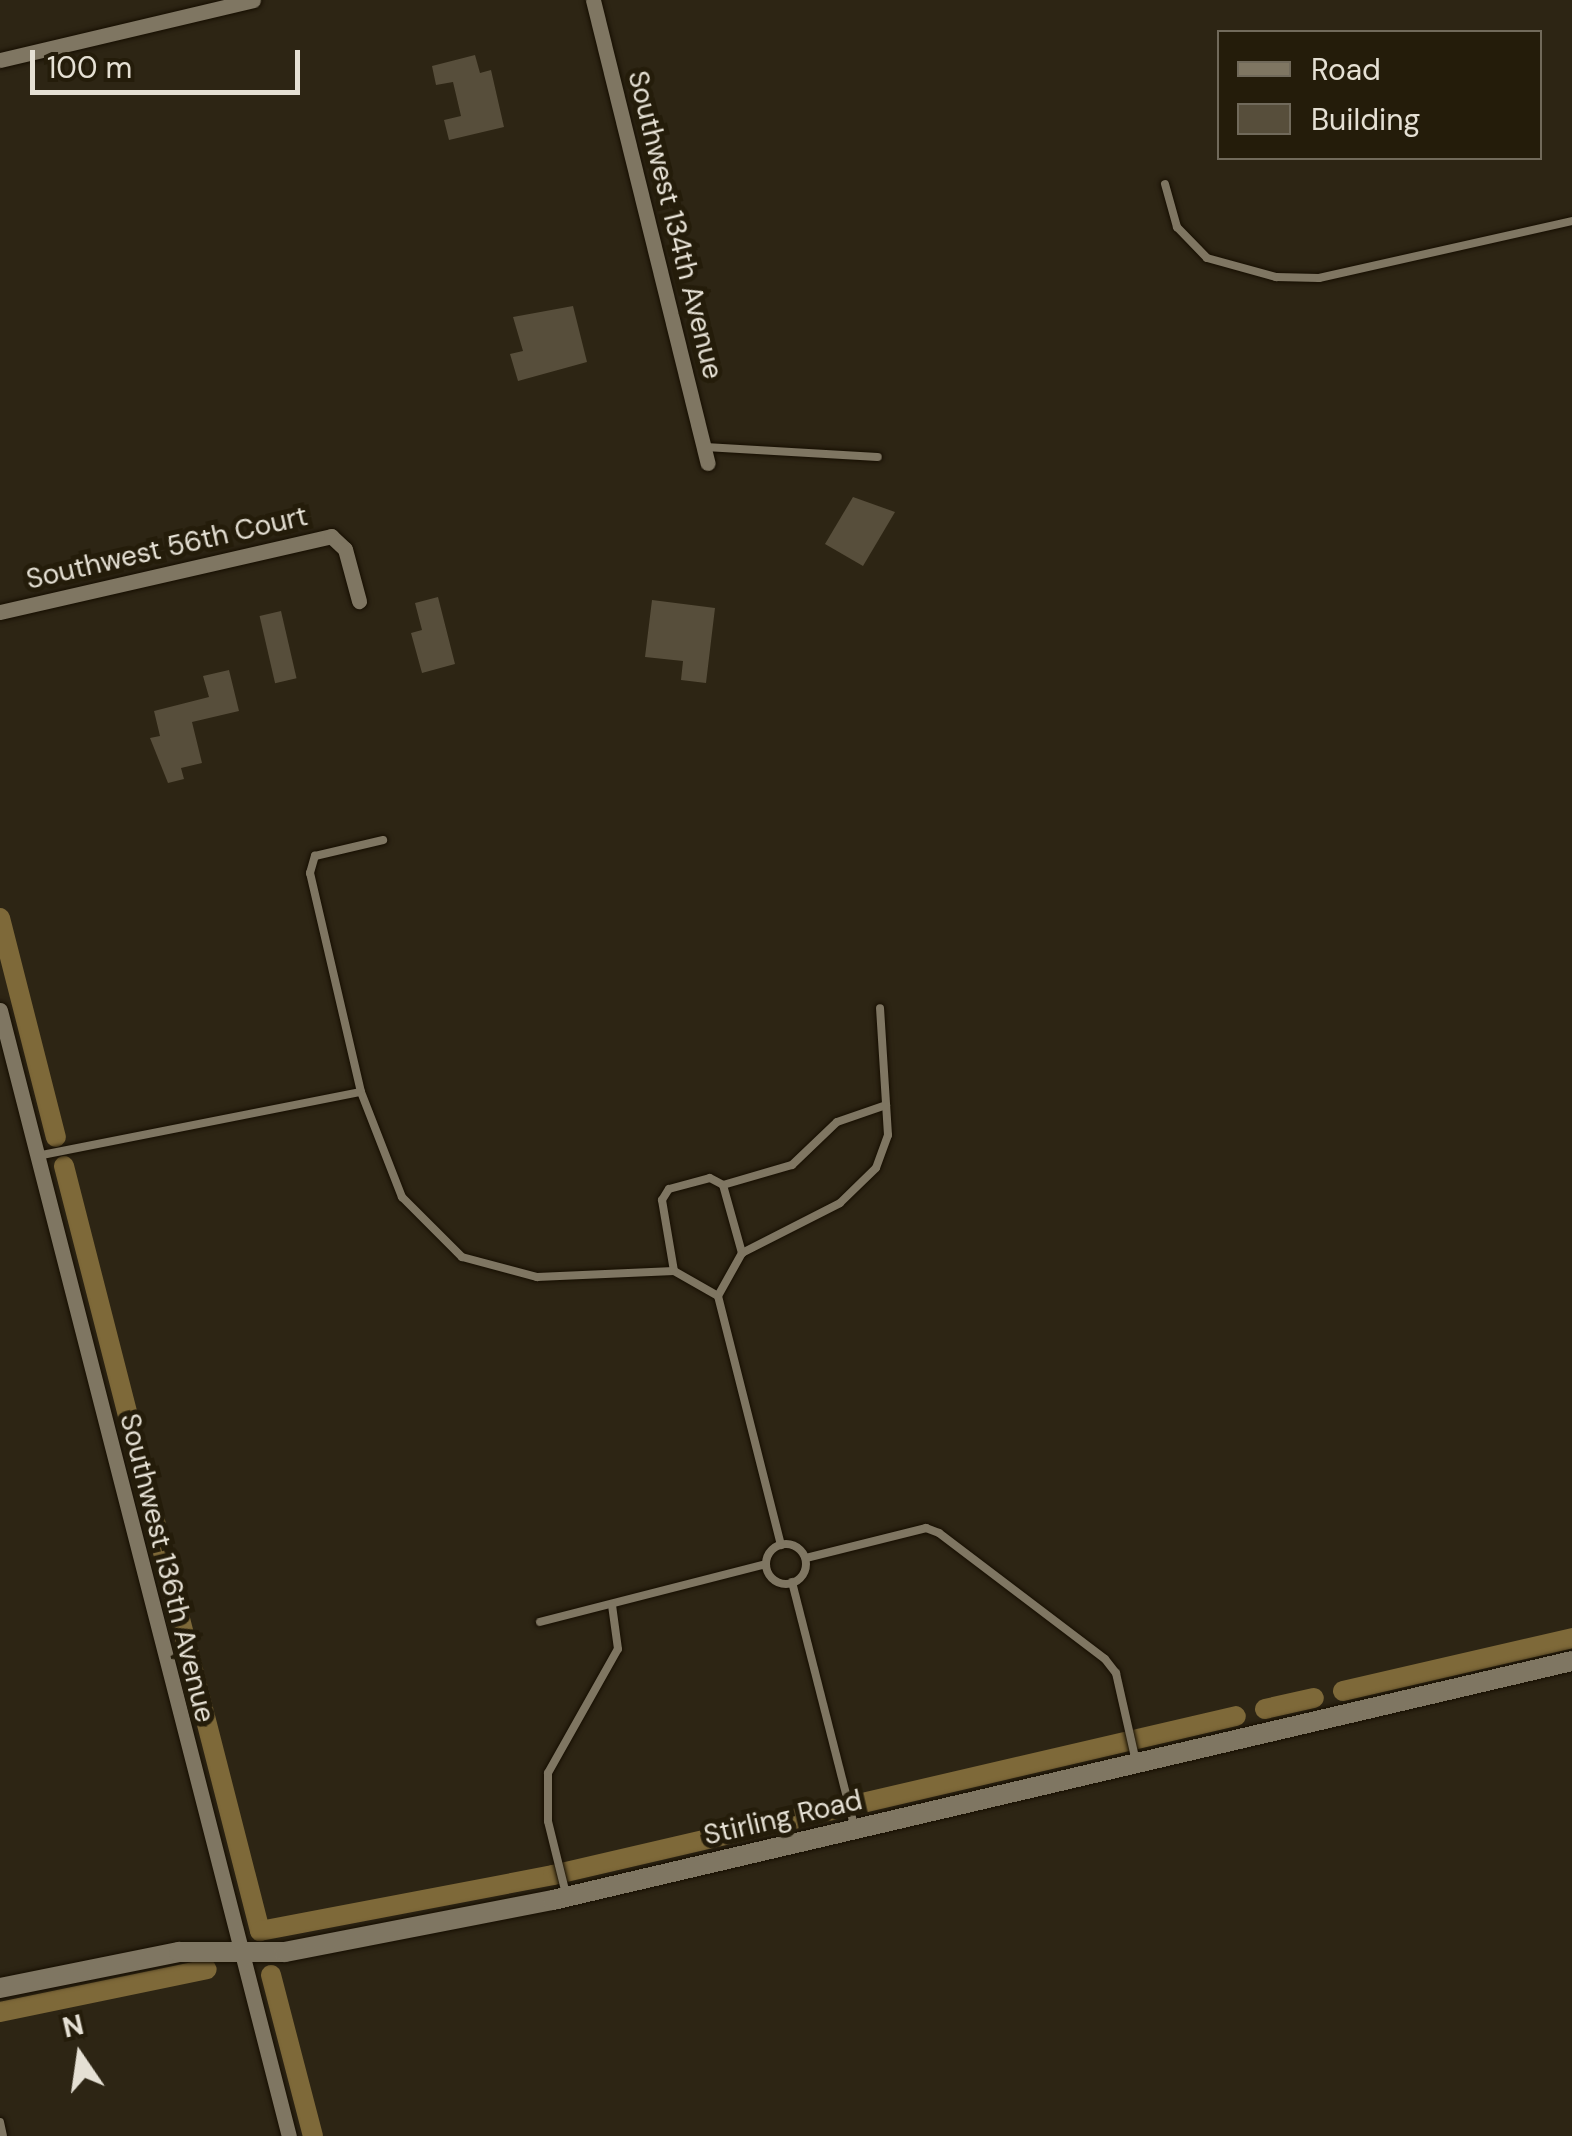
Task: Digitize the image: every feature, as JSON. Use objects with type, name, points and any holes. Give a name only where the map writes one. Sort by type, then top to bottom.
[{"type":"street","points":[[0,60],[254,0]]},
{"type":"street","name":"Southwest 134th Avenue","points":[[592,0],[707,455]]},
{"type":"street","name":"Southwest 56th Court","points":[[0,612],[331,536],[345,549],[359,602]]},
{"type":"street","name":"Southwest 136th Avenue","points":[[0,1010],[289,2136]]},
{"type":"street","name":"Stirling Road","points":[[0,1988],[179,1952],[243,1948],[285,1952],[567,1896],[1572,1661]]},
{"type":"lane","points":[[1165,184],[1177,227],[1207,258],[1276,277],[1319,278],[1572,221]]},
{"type":"lane","points":[[707,455],[878,457]]},
{"type":"lane","points":[[383,840],[316,856],[310,872],[362,1092],[402,1197],[462,1257],[537,1277],[674,1271],[718,1296]]},
{"type":"lane","points":[[880,1008],[888,1135],[876,1168],[840,1203],[742,1253],[718,1296],[780,1544],[806,1558],[926,1528],[938,1533],[1105,1660],[1116,1673],[1136,1763]]},
{"type":"lane","points":[[37,1156],[362,1092]]},
{"type":"lane","points":[[674,1271],[662,1200],[669,1189],[710,1178],[723,1185],[792,1165],[837,1122],[886,1105]]},
{"type":"lane","points":[[723,1185],[742,1253]]},
{"type":"lane","points":[[540,1622],[766,1564],[780,1544]]},
{"type":"lane","points":[[806,1558],[792,1582],[855,1829]]},
{"type":"lane","points":[[766,1564],[776,1580],[792,1582]]},
{"type":"lane","points":[[567,1896],[548,1821],[548,1772],[618,1650],[612,1605]]},
{"type":"lane","points":[[0,2122],[3,2136]]},
{"type":"building","points":[[475,55],[480,73],[491,70],[504,127],[449,140],[444,120],[461,116],[453,82],[436,85],[432,66]]},
{"type":"building","points":[[573,306],[587,362],[518,381],[510,354],[523,351],[513,317]]},
{"type":"building","points":[[853,497],[895,512],[863,566],[825,544]]},
{"type":"building","points":[[438,597],[455,664],[422,673],[411,633],[422,630],[415,603]]},
{"type":"building","points":[[652,600],[715,608],[706,683],[681,680],[683,661],[645,657]]},
{"type":"building","points":[[281,611],[297,678],[275,683],[260,616]]},
{"type":"building","points":[[229,670],[239,711],[192,722],[202,763],[181,768],[184,779],[168,783],[150,738],[160,736],[154,711],[209,697],[203,676]]},
{"type":"waterway","points":[[0,918],[56,1137]]},
{"type":"waterway","points":[[64,1166],[260,1931],[553,1875],[1236,1716]]},
{"type":"waterway","points":[[1343,1691],[1572,1638]]},
{"type":"waterway","points":[[1265,1709],[1314,1698]]},
{"type":"waterway","points":[[0,2012],[207,1969]]},
{"type":"waterway","points":[[271,1975],[313,2136]]}]
